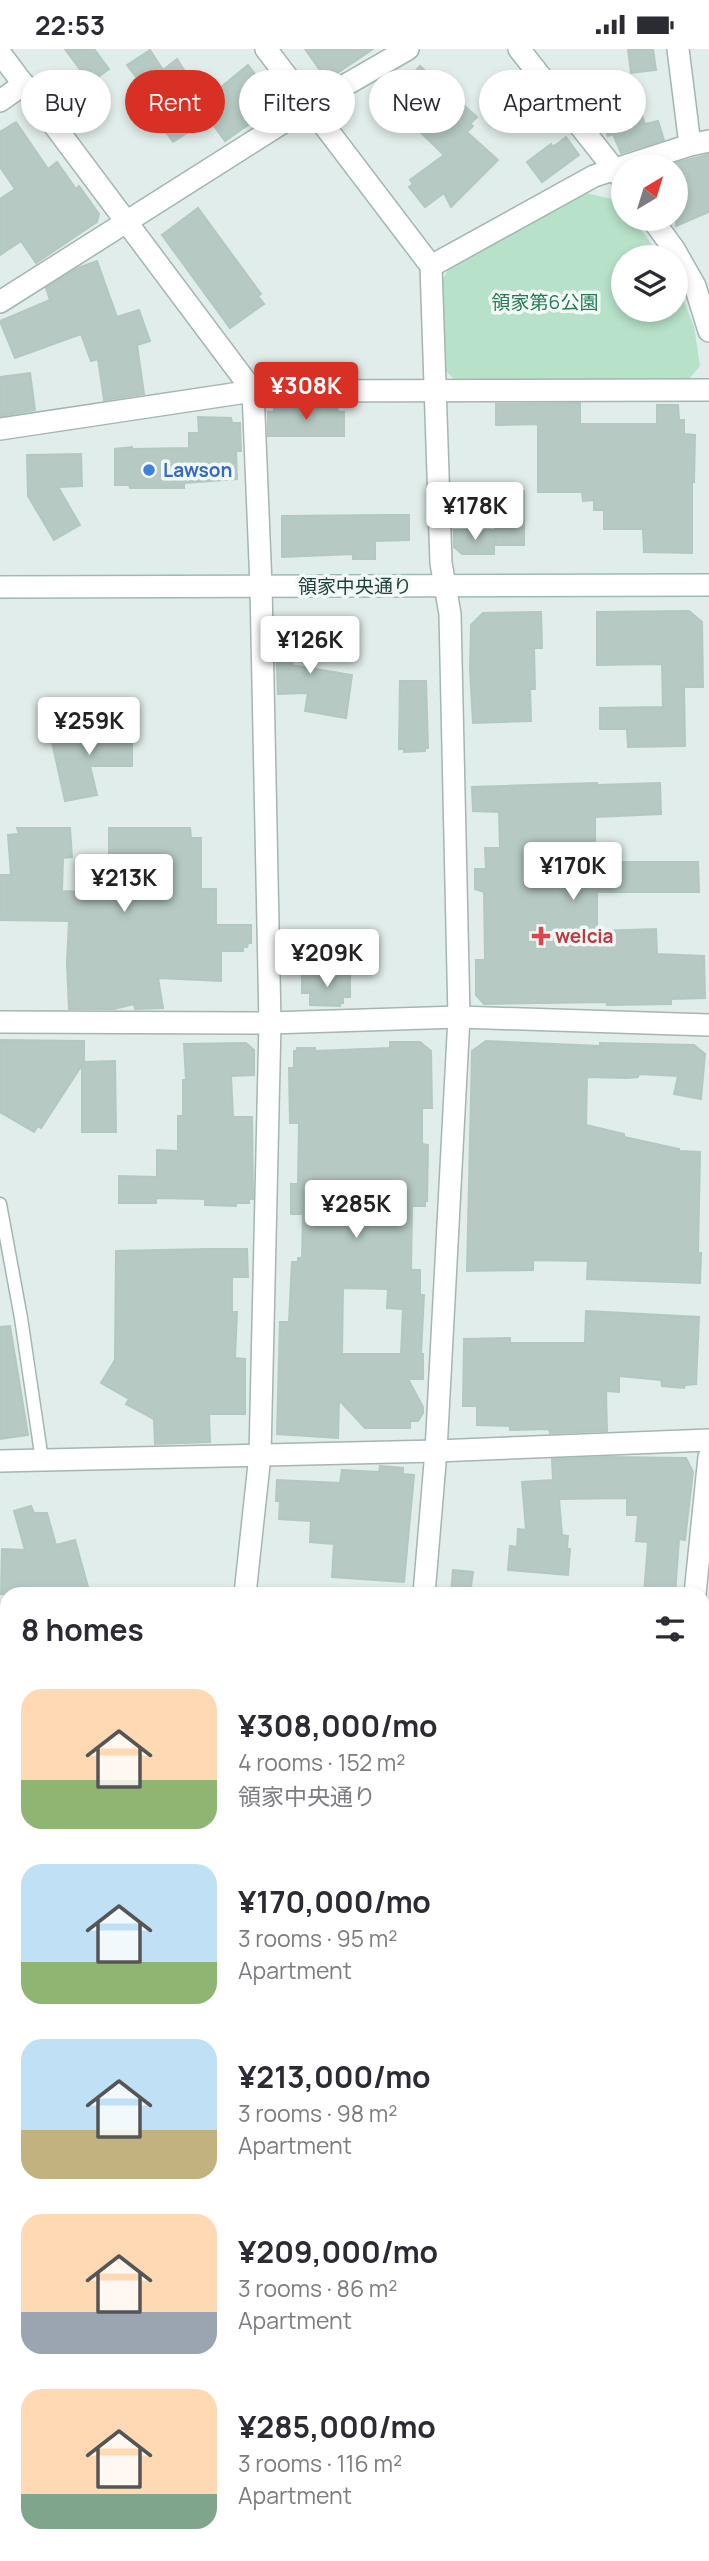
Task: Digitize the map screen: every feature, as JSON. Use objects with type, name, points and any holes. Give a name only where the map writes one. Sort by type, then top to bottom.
[{"type":"street","points":[[266,49],[282,70]]},
{"type":"street","points":[[355,80],[408,49]]},
{"type":"street","points":[[519,49],[611,165]]},
{"type":"street","points":[[671,154],[700,143],[678,49]]},
{"type":"street","points":[[0,53],[21,80]]},
{"type":"street","points":[[0,101],[21,86]]},
{"type":"street","points":[[61,133],[253,391],[261,586],[270,1023],[260,1454],[246,1587]]},
{"type":"street","points":[[0,302],[267,133]]},
{"type":"street","points":[[330,133],[431,266],[441,563],[450,614],[459,1017],[436,1451],[425,1587]]},
{"type":"street","points":[[431,266],[594,176],[611,175]]},
{"type":"street","points":[[661,231],[695,286],[709,331]]},
{"type":"street","points":[[0,429],[253,391],[709,390]]},
{"type":"street","name":"領家中央通り","points":[[0,587],[709,585]]},
{"type":"street","points":[[0,1022],[270,1023],[459,1017],[709,1025]]},
{"type":"street","points":[[0,1461],[436,1451],[709,1440]]},
{"type":"street","points":[[696,1587],[709,1457]]},
{"type":"lane","points":[[0,1204],[21,1318],[42,1459]]},
{"type":"green space","name":"領家第6公園","points":[[582,192],[611,199],[611,231],[642,231],[652,245],[611,245],[611,322],[688,322],[688,311],[694,326],[700,366],[689,379],[457,382],[444,369],[441,283],[450,266]]},
{"type":"building","points":[[65,49],[94,49],[109,69],[108,70],[80,70]]},
{"type":"building","points":[[305,49],[373,49],[342,70],[320,70]]},
{"type":"building","points":[[628,49],[653,49],[656,70],[631,70]]},
{"type":"building","points":[[150,50],[163,70],[131,70],[127,65]]},
{"type":"building","points":[[177,59],[184,70],[163,70]]},
{"type":"building","points":[[239,72],[239,131],[225,141],[219,133],[225,133],[225,84]]},
{"type":"building","points":[[465,106],[477,117],[467,132],[498,160],[451,207],[444,193],[425,207],[409,187],[413,184],[410,180],[444,155],[421,133],[465,133]]},
{"type":"building","points":[[658,121],[664,140],[621,153],[613,134],[608,136],[607,133],[646,133],[646,124]]},
{"type":"building","points":[[16,122],[48,169],[57,162],[76,189],[79,186],[99,214],[97,222],[36,263],[21,241],[0,255],[0,199],[15,189],[0,167],[0,132]]},
{"type":"building","points":[[167,133],[187,133],[173,142]]},
{"type":"building","points":[[566,137],[579,155],[542,182],[527,162],[551,144],[556,145]]},
{"type":"building","points":[[709,154],[709,212],[688,221],[688,160]]},
{"type":"building","points":[[198,208],[261,294],[258,296],[264,304],[230,328],[162,235]]},
{"type":"building","points":[[97,261],[117,317],[139,310],[150,341],[137,345],[144,394],[104,400],[98,359],[91,361],[81,334],[15,358],[0,321],[50,300],[46,288],[78,268]]},
{"type":"building","points":[[30,373],[35,410],[0,416],[0,377]]},
{"type":"building","points":[[580,403],[580,424],[657,424],[657,405],[678,405],[679,420],[684,420],[684,434],[695,435],[692,553],[644,552],[643,529],[604,529],[604,510],[594,510],[594,500],[583,501],[582,492],[538,492],[538,424],[496,425],[496,404]]},
{"type":"building","points":[[274,407],[337,407],[338,412],[344,412],[344,436],[268,436],[268,412],[274,412]]},
{"type":"building","points":[[198,417],[231,418],[232,423],[240,423],[241,451],[236,451],[237,479],[184,483],[184,488],[130,488],[129,485],[115,485],[115,449],[189,448],[189,433],[199,433]]},
{"type":"building","points":[[81,454],[82,486],[58,487],[80,525],[54,540],[28,496],[27,455]]},
{"type":"building","points":[[496,490],[524,491],[524,545],[496,545]]},
{"type":"building","points":[[409,515],[409,540],[375,541],[375,559],[353,559],[353,554],[282,557],[282,516]]},
{"type":"building","points":[[454,530],[494,530],[494,554],[462,554],[454,547]]},
{"type":"building","points":[[689,611],[702,622],[703,687],[684,687],[685,746],[628,747],[627,729],[600,729],[600,708],[663,707],[662,664],[597,665],[597,612]]},
{"type":"building","points":[[541,612],[542,648],[534,648],[535,689],[530,689],[531,721],[473,723],[471,625],[483,613]]},
{"type":"building","points":[[295,620],[315,635],[291,665],[352,675],[346,718],[305,711],[308,693],[278,694],[276,645]]},
{"type":"building","points":[[400,681],[426,681],[428,748],[425,748],[425,751],[404,752],[404,749],[399,749]]},
{"type":"building","points":[[132,728],[132,766],[90,766],[97,795],[65,801],[50,733],[68,729],[69,732],[83,729]]},
{"type":"building","points":[[660,783],[661,814],[595,817],[595,862],[698,862],[699,892],[597,892],[597,931],[656,929],[657,954],[704,956],[705,998],[671,999],[671,1004],[484,1004],[476,995],[476,960],[485,960],[484,892],[475,889],[475,869],[486,869],[485,848],[500,848],[499,812],[473,811],[472,787]]},
{"type":"building","points":[[17,828],[70,828],[72,857],[63,858],[62,891],[109,893],[109,828],[190,828],[191,838],[201,838],[201,889],[216,889],[216,925],[251,925],[251,943],[243,947],[243,951],[221,951],[221,981],[158,978],[163,1008],[135,1009],[134,1004],[114,1009],[69,1009],[69,921],[0,920],[0,875],[11,875],[8,835],[19,834]]},
{"type":"building","points":[[350,974],[350,997],[343,997],[340,1006],[310,1005],[310,993],[302,993],[302,975]]},
{"type":"building","points":[[0,1040],[84,1041],[84,1062],[115,1061],[116,1132],[82,1132],[82,1065],[41,1128],[38,1126],[34,1132],[0,1112]]},
{"type":"building","points":[[486,1041],[600,1046],[600,1043],[694,1045],[705,1054],[701,1099],[674,1094],[678,1076],[639,1074],[638,1077],[628,1078],[587,1077],[586,1125],[679,1151],[700,1152],[700,1283],[587,1279],[588,1261],[533,1260],[533,1270],[467,1271],[472,1051]]},
{"type":"building","points":[[390,1042],[420,1042],[431,1051],[432,1108],[422,1108],[422,1144],[428,1145],[427,1201],[425,1206],[412,1206],[411,1270],[420,1270],[420,1295],[424,1295],[421,1354],[423,1379],[408,1379],[423,1407],[423,1413],[418,1421],[410,1421],[410,1428],[365,1428],[339,1400],[338,1438],[277,1434],[280,1322],[289,1322],[292,1262],[298,1262],[298,1258],[302,1258],[303,1214],[291,1214],[291,1184],[298,1184],[299,1123],[290,1123],[289,1068],[294,1068],[294,1051],[297,1051],[297,1048],[315,1048],[315,1051],[390,1048]],"holes":[[[343,1288],[388,1289],[387,1308],[403,1309],[401,1354],[342,1354]]]},
{"type":"building","points":[[246,1043],[254,1050],[254,1075],[231,1076],[233,1117],[252,1117],[253,1199],[249,1199],[249,1203],[236,1203],[236,1206],[205,1205],[205,1199],[156,1198],[156,1203],[119,1203],[119,1176],[157,1177],[157,1150],[178,1151],[178,1116],[183,1116],[183,1080],[186,1080],[184,1044]]},
{"type":"building","points":[[247,1249],[248,1277],[232,1277],[232,1312],[237,1312],[235,1358],[245,1359],[245,1414],[209,1414],[210,1442],[155,1444],[154,1419],[126,1404],[129,1399],[101,1383],[115,1360],[116,1251]]},
{"type":"building","points":[[586,1311],[699,1317],[696,1384],[685,1385],[684,1388],[662,1386],[661,1380],[619,1376],[619,1392],[606,1391],[607,1431],[550,1433],[549,1429],[510,1430],[510,1426],[477,1425],[477,1406],[463,1406],[464,1339],[510,1338],[510,1343],[585,1343]]},
{"type":"building","points":[[10,1326],[28,1435],[0,1439],[0,1327]]},
{"type":"building","points":[[686,1458],[693,1472],[685,1540],[679,1539],[676,1587],[645,1587],[648,1542],[636,1541],[638,1515],[627,1515],[627,1498],[559,1499],[562,1535],[568,1536],[567,1549],[570,1549],[568,1575],[508,1570],[510,1546],[517,1547],[518,1529],[526,1530],[522,1482],[553,1480],[552,1459]]},
{"type":"building","points":[[380,1466],[403,1468],[403,1474],[414,1475],[404,1582],[332,1577],[334,1544],[310,1542],[311,1521],[279,1519],[277,1480],[340,1483],[342,1470],[379,1472]]},
{"type":"building","points":[[31,1506],[34,1513],[47,1513],[56,1545],[75,1540],[88,1587],[1,1587],[2,1549],[25,1550],[14,1511]]},
{"type":"building","points":[[453,1570],[473,1572],[471,1587],[452,1587]]},
{"type":"place","name":"Lawson","points":[[149,470]]},
{"type":"place","name":"welcia","points":[[541,936]]}]
